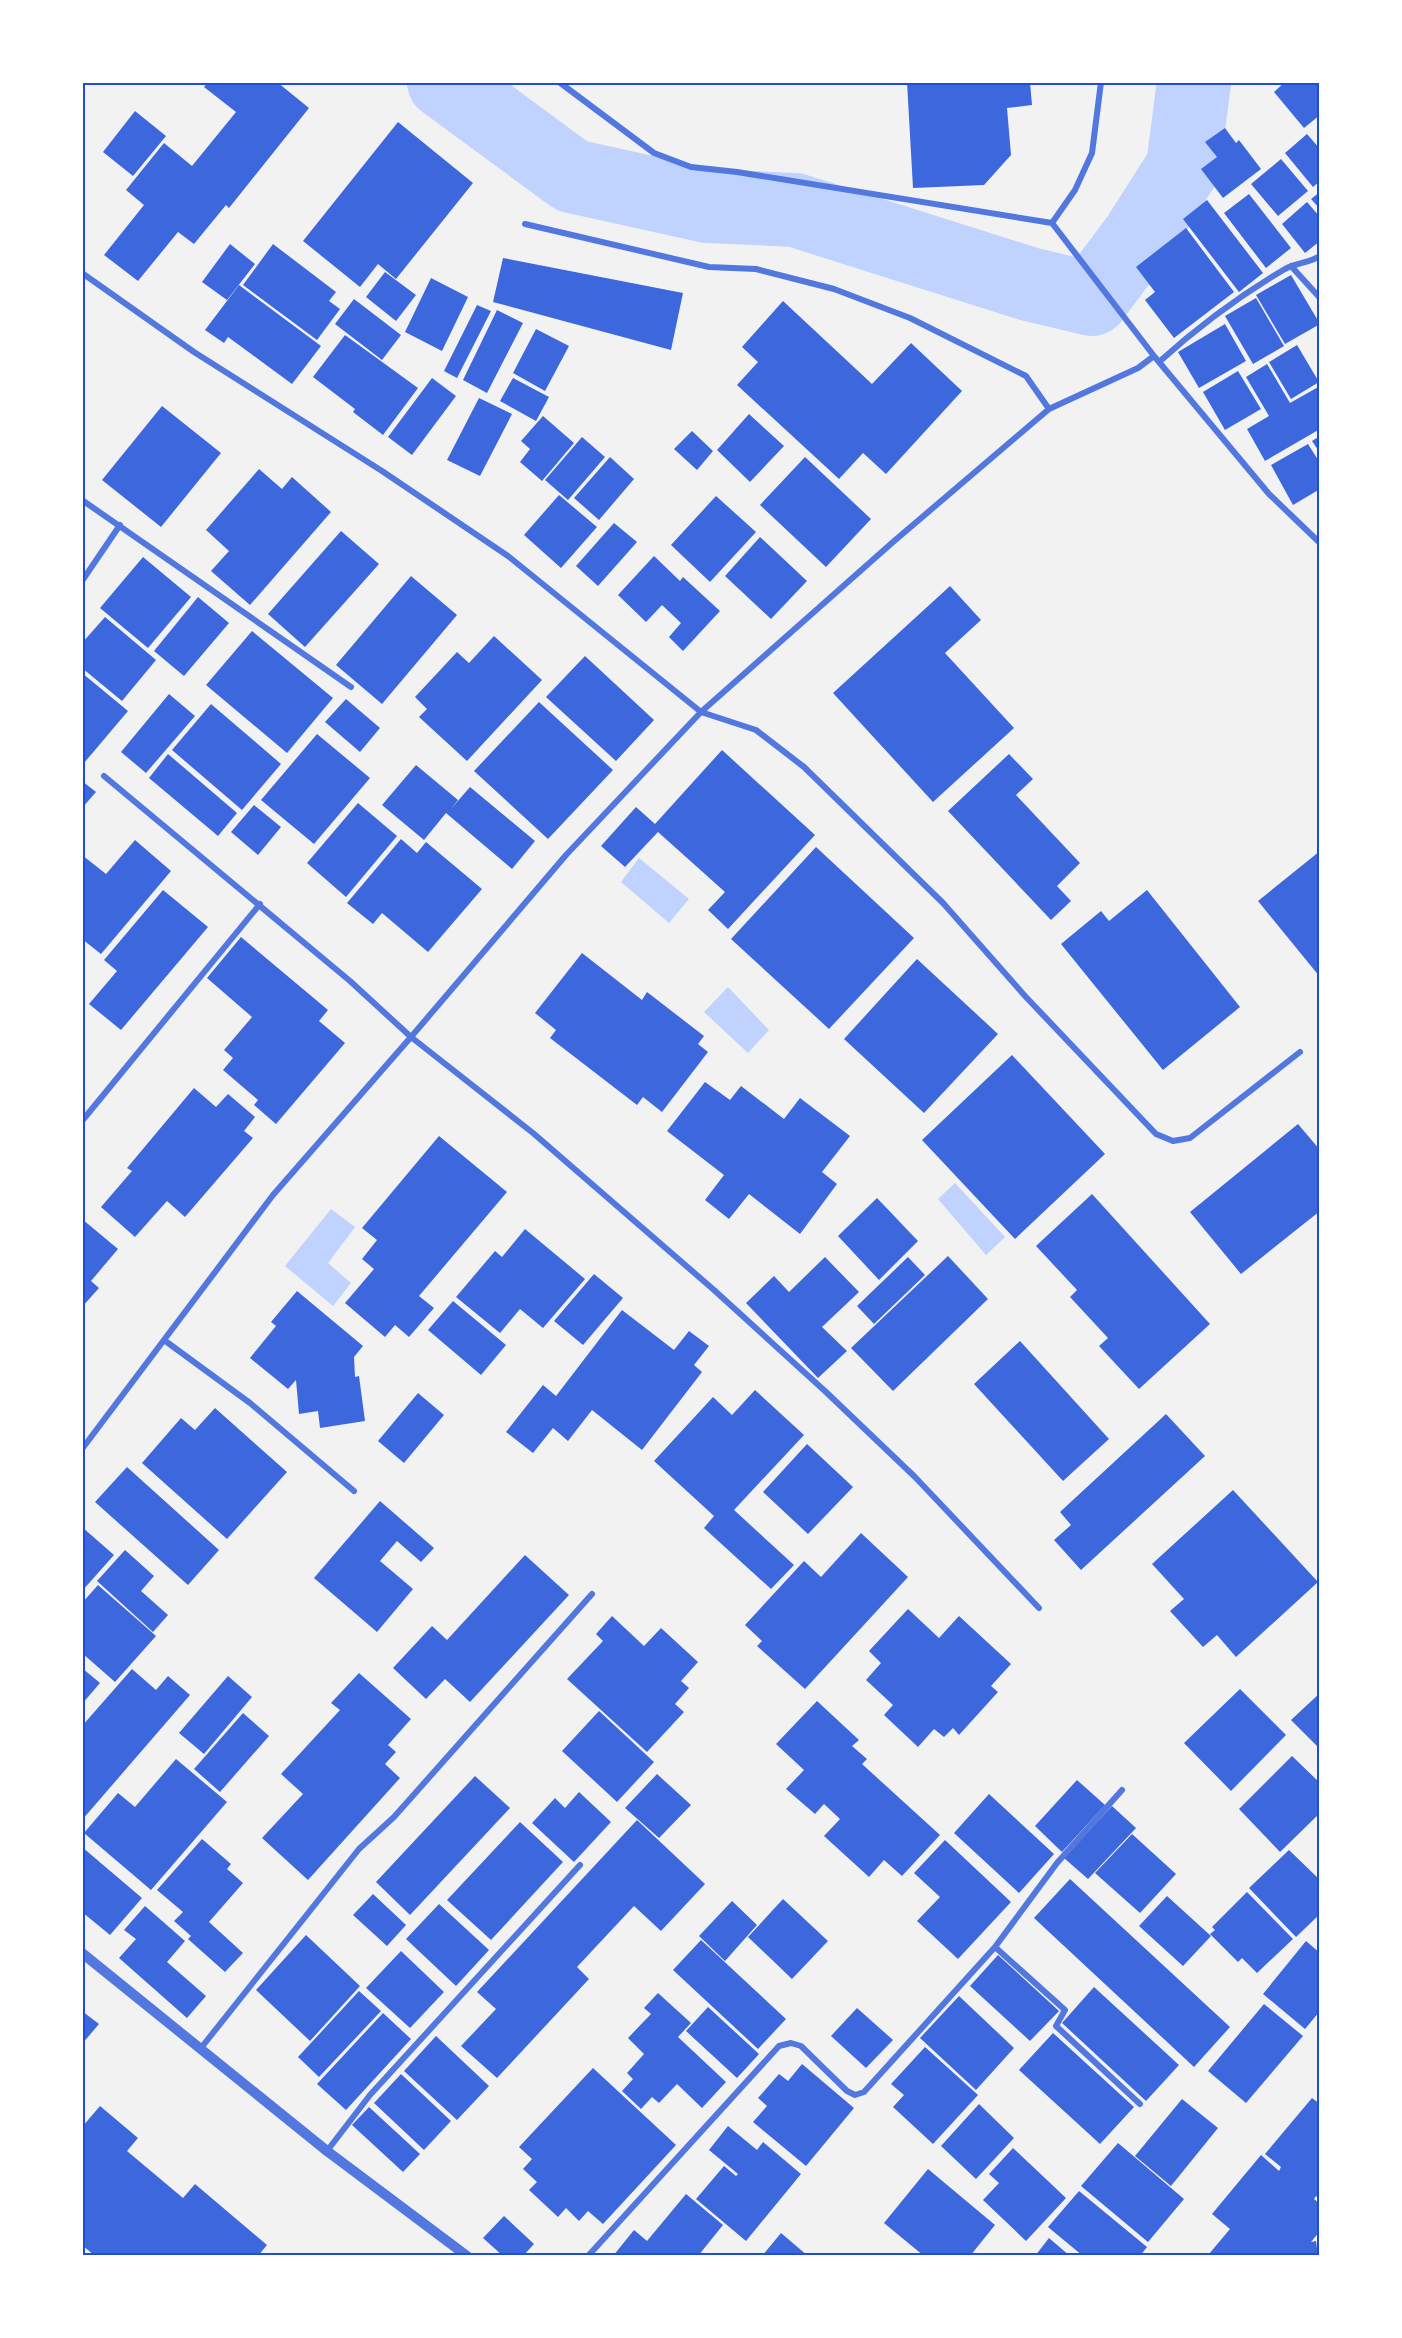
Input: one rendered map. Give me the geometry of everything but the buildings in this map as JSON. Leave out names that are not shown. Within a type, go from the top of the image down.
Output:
[{"type":"street","points":[[559,82],[654,153],[691,167],[736,172],[1052,223],[1154,356],[1269,494],[1320,543]]},
{"type":"street","points":[[1052,223],[1075,190],[1092,153],[1101,82]]},
{"type":"street","points":[[525,224],[710,267],[756,268],[834,289],[910,318],[1026,376],[1049,409]]},
{"type":"street","points":[[1160,362],[1245,292],[1291,266],[1320,256]]},
{"type":"street","points":[[1291,266],[1320,298]]},
{"type":"street","points":[[82,273],[194,352],[382,471],[508,556],[701,712],[756,730],[804,767],[943,903],[1025,996],[1156,1134],[1173,1141],[1190,1137],[1300,1052]]},
{"type":"street","points":[[82,1449],[273,1195],[566,855],[701,712],[893,542],[1049,409],[1138,368],[1154,356]]},
{"type":"street","points":[[82,500],[351,687]]},
{"type":"street","points":[[82,580],[120,525]]},
{"type":"street","points":[[104,776],[260,904],[411,1037],[533,1133],[714,1290],[915,1477],[1039,1608]]},
{"type":"street","points":[[82,1120],[260,904]]},
{"type":"street","points":[[164,1340],[250,1403],[354,1491]]},
{"type":"street","points":[[201,2048],[359,1849],[394,1817],[592,1594]]},
{"type":"street","points":[[588,2256],[779,2046],[791,2043],[801,2046],[847,2091],[855,2095],[864,2092],[995,1947],[1057,1863],[1122,1790]]},
{"type":"street","points":[[327,2151],[370,2095],[580,1865]]},
{"type":"street","points":[[995,1947],[1065,2010],[1056,2026],[1140,2104]]},
{"type":"street","points":[[82,1953],[327,2151],[466,2256]]},
{"type":"water","points":[[639,858],[689,899],[669,923],[621,882]]},
{"type":"water","points":[[728,987],[769,1030],[748,1053],[704,1012]]},
{"type":"water","points":[[955,1183],[1005,1237],[986,1255],[938,1199]]},
{"type":"water","points":[[331,1209],[355,1227],[328,1263],[351,1283],[333,1306],[285,1266]]},
{"type":"waterway","points":[[444,82],[572,176],[708,206],[795,210],[1029,284],[1092,299],[1139,236],[1183,167],[1194,82]]}]
